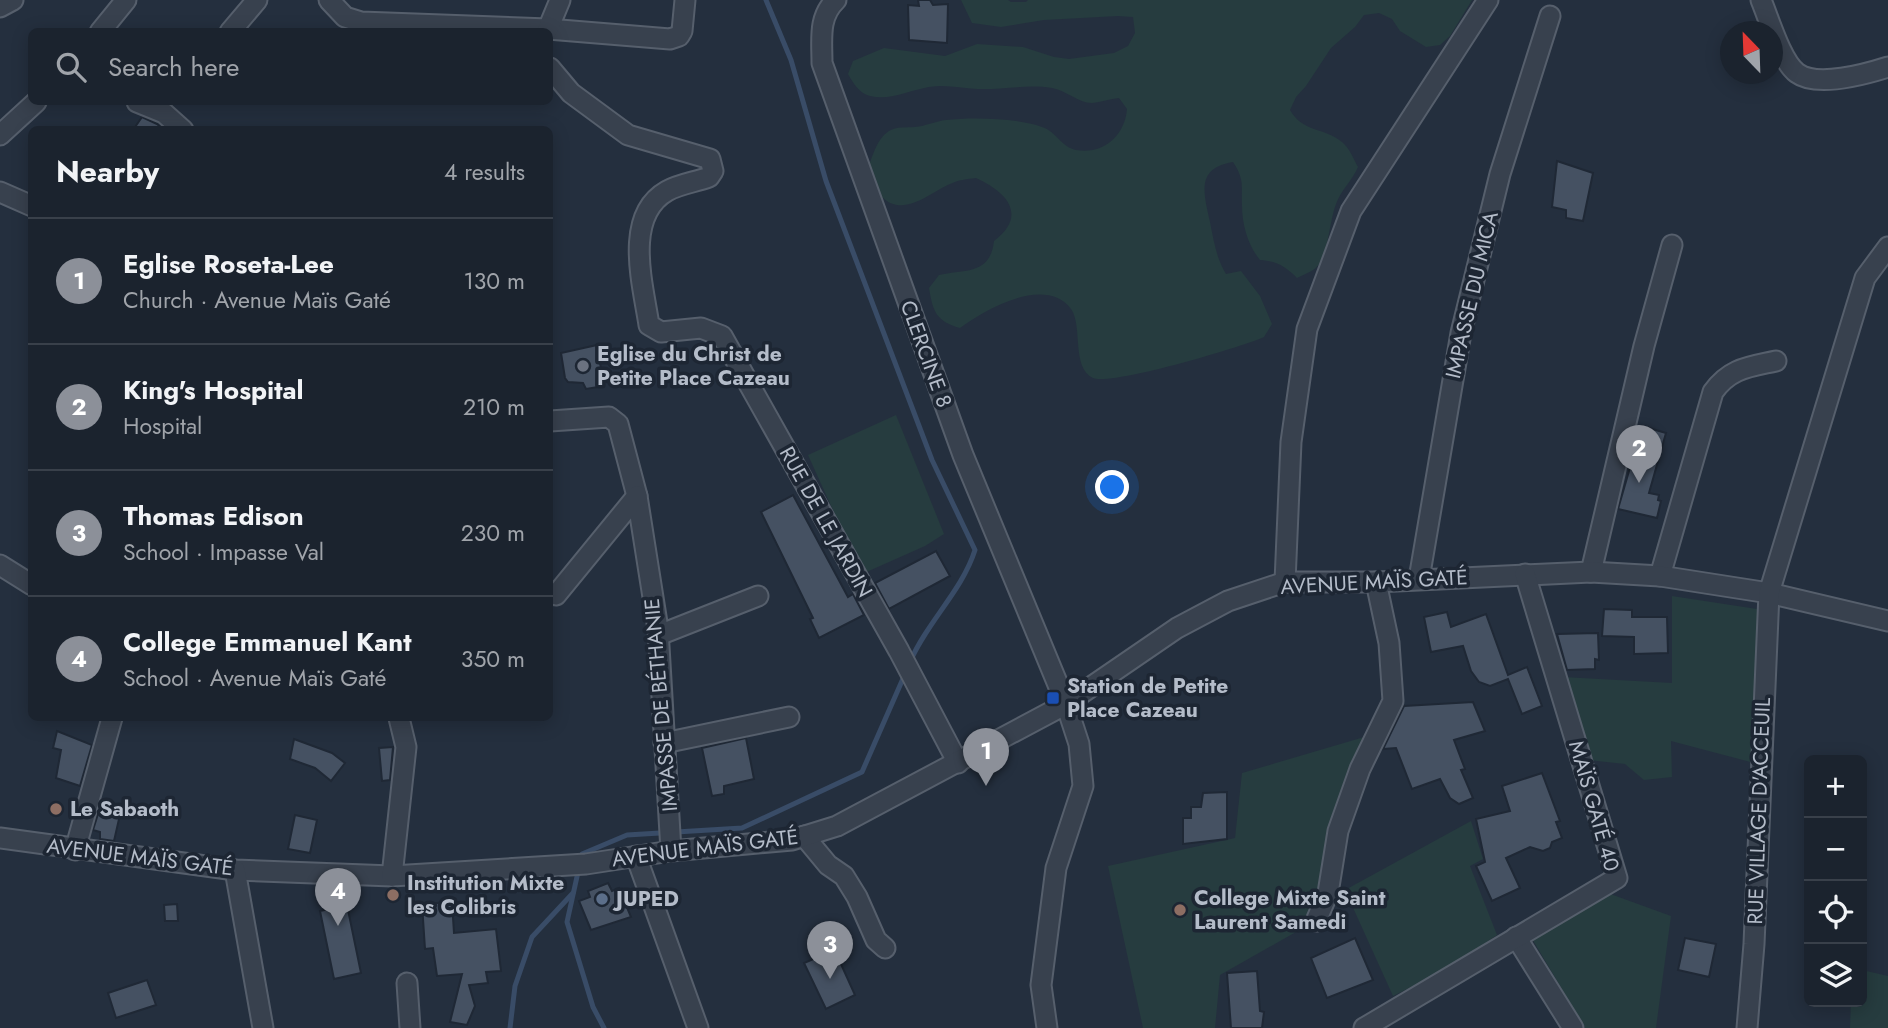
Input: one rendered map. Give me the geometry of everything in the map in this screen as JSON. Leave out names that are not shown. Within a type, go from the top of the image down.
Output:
[{"type":"street","points":[[0,7],[13,0]]},
{"type":"street","points":[[103,28],[126,0]]},
{"type":"street","points":[[233,28],[257,0]]},
{"type":"street","points":[[548,28],[560,0]]},
{"type":"street","points":[[553,29],[670,39],[679,36],[681,31],[685,0]]},
{"type":"street","name":"CLERCINE 8","points":[[836,0],[826,10],[822,29],[822,63],[963,455],[1066,704],[1079,744],[1083,786],[1055,867],[1041,985],[1047,1028]]},
{"type":"street","points":[[1285,582],[1291,442],[1307,328],[1351,211],[1488,0]]},
{"type":"street","points":[[1761,0],[1788,64],[1798,75],[1815,79],[1856,77],[1888,68]]},
{"type":"street","points":[[336,3],[345,17],[361,22],[479,28]]},
{"type":"street","name":"IMPASSE DU MICA","points":[[1419,579],[1461,333],[1500,174],[1550,16]]},
{"type":"street","name":"RUE DE LE JARDIN","points":[[553,72],[571,93],[628,135],[667,148],[705,156],[712,164],[713,171],[709,177],[668,191],[655,201],[644,219],[637,253],[649,325],[662,332],[701,328],[722,336],[958,763]]},
{"type":"street","points":[[0,135],[33,105]]},
{"type":"street","points":[[169,107],[181,126]]},
{"type":"street","points":[[0,192],[28,204]]},
{"type":"street","points":[[1591,572],[1644,346],[1672,245]]},
{"type":"street","name":"RUE VILLAGE D'ACCEUIL","points":[[1747,1028],[1769,593],[1865,278],[1888,247]]},
{"type":"street","points":[[1660,576],[1713,392],[1722,379],[1735,371],[1776,361]]},
{"type":"street","name":"IMPASSE DE BÉTHANIE","points":[[553,421],[609,417],[615,419],[618,424],[636,496],[659,635],[671,846]]},
{"type":"street","points":[[556,595],[636,496]]},
{"type":"street","points":[[0,565],[28,582]]},
{"type":"street","name":"AVENUE MAÏS GATÉ","points":[[0,838],[235,870],[392,876],[579,864],[636,856],[671,846],[792,840],[837,827],[1066,704],[1177,628],[1228,601],[1285,582],[1376,582],[1591,572],[1660,576],[1769,593],[1888,621]]},
{"type":"street","name":"MAÏS GATÉ 40","points":[[1364,1028],[1617,878],[1525,574]]},
{"type":"street","points":[[1316,921],[1328,893],[1338,831],[1355,782],[1394,701],[1389,643],[1376,582]]},
{"type":"street","points":[[659,635],[758,596]]},
{"type":"street","points":[[664,743],[789,717]]},
{"type":"street","points":[[75,850],[111,721]]},
{"type":"street","points":[[392,876],[406,747],[400,721]]},
{"type":"street","points":[[804,836],[828,865],[844,876],[857,897],[876,940],[885,948]]},
{"type":"street","points":[[636,856],[698,1028]]},
{"type":"street","points":[[235,870],[263,1028]]},
{"type":"street","points":[[1517,937],[1573,1028]]},
{"type":"street","points":[[407,984],[410,1028]]},
{"type":"green space","points":[[961,0],[1472,0],[1450,36],[1440,45],[1426,47],[1400,31],[1392,19],[1379,13],[1364,15],[1355,27],[1331,48],[1296,97],[1290,110],[1295,117],[1301,123],[1342,142],[1358,167],[1338,199],[1323,258],[1313,270],[1297,278],[1276,263],[1260,260],[1249,242],[1242,213],[1241,179],[1233,162],[1221,165],[1207,176],[1206,202],[1218,255],[1226,274],[1241,271],[1260,296],[1272,324],[1264,337],[1177,364],[1105,379],[1093,378],[1086,373],[1080,356],[1074,316],[1071,309],[1060,299],[1047,295],[1031,295],[1015,299],[984,312],[960,328],[941,319],[937,314],[929,288],[939,275],[967,271],[982,265],[992,252],[994,241],[1010,222],[1009,205],[997,190],[976,178],[966,179],[950,184],[916,202],[898,205],[881,196],[866,173],[878,144],[889,131],[946,120],[1008,120],[1032,124],[1047,129],[1066,146],[1076,150],[1096,149],[1111,141],[1122,127],[1127,109],[1119,98],[1092,103],[1057,89],[1043,87],[977,89],[941,86],[877,97],[863,93],[848,74],[853,61],[884,48],[945,56],[977,44],[1023,47],[1069,59],[1114,53],[1128,46],[1135,33],[1133,17],[1044,20],[1001,27],[972,23]]},
{"type":"green space","points":[[896,415],[944,534],[925,546],[862,574],[808,455]]},
{"type":"green space","points":[[1672,596],[1757,609],[1758,764],[1671,741],[1672,777],[1644,780],[1625,764],[1588,760],[1563,677],[1672,683]]},
{"type":"green space","points":[[1371,735],[1310,924],[1220,975],[1215,1028],[1143,1028],[1108,866],[1235,838],[1242,773]]},
{"type":"green space","points":[[1471,821],[1483,859],[1470,866],[1497,935],[1444,971],[1393,996],[1345,890]]},
{"type":"green space","points":[[1605,892],[1671,916],[1656,1028],[1585,1028],[1531,937]]},
{"type":"green space","points":[[1867,971],[1888,976],[1888,1028],[1850,1028],[1851,1007],[1867,1007]]},
{"type":"building","points":[[918,0],[930,0],[933,5],[948,4],[947,43],[909,40],[908,5],[919,6]]},
{"type":"building","points":[[142,117],[159,126],[136,126]]},
{"type":"building","points":[[1557,161],[1593,173],[1583,221],[1566,218],[1566,210],[1552,207]]},
{"type":"building","points":[[597,345],[604,386],[586,389],[583,383],[568,382],[561,353]]},
{"type":"building","points":[[1642,426],[1666,433],[1649,493],[1659,495],[1658,500],[1661,501],[1657,518],[1618,509]]},
{"type":"building","points":[[793,495],[848,597],[853,594],[864,615],[819,638],[810,619],[813,618],[761,512]]},
{"type":"building","points":[[936,551],[950,576],[889,609],[875,583]]},
{"type":"building","points":[[1604,609],[1632,610],[1632,617],[1667,617],[1668,653],[1634,654],[1634,637],[1602,636]]},
{"type":"building","points":[[1447,612],[1451,627],[1486,614],[1508,675],[1527,667],[1542,706],[1522,714],[1508,679],[1490,686],[1479,682],[1471,671],[1463,646],[1431,652],[1424,617]]},
{"type":"building","points":[[1598,633],[1599,660],[1595,659],[1595,669],[1567,670],[1557,634]]},
{"type":"building","points":[[1473,702],[1485,731],[1454,740],[1465,769],[1461,770],[1473,798],[1459,804],[1450,798],[1440,779],[1412,789],[1396,748],[1383,749],[1404,706]]},
{"type":"building","points":[[57,731],[92,745],[80,786],[56,778],[61,750],[53,748]]},
{"type":"building","points":[[746,738],[754,779],[724,786],[724,794],[712,796],[702,748]]},
{"type":"building","points":[[294,739],[332,753],[345,763],[331,781],[315,768],[290,759]]},
{"type":"building","points":[[393,747],[390,780],[382,781],[379,748]]},
{"type":"building","points":[[1542,773],[1560,821],[1556,822],[1562,838],[1552,842],[1550,848],[1543,851],[1530,847],[1506,858],[1520,888],[1492,901],[1476,866],[1485,862],[1476,819],[1510,811],[1502,786]]},
{"type":"building","points":[[1227,792],[1227,839],[1183,844],[1183,818],[1191,818],[1191,807],[1201,807],[1203,793]]},
{"type":"building","points":[[102,801],[122,806],[114,841],[100,839],[100,832],[93,830]]},
{"type":"building","points":[[295,815],[317,820],[310,853],[288,849]]},
{"type":"building","points":[[608,883],[612,891],[619,888],[631,917],[591,930],[579,901],[590,897],[588,891]]},
{"type":"building","points":[[452,902],[454,933],[496,929],[501,971],[486,972],[488,983],[469,985],[475,1006],[467,1025],[450,1022],[462,974],[437,976],[433,948],[425,949],[422,904]]},
{"type":"building","points":[[177,904],[178,921],[165,921],[164,905]]},
{"type":"building","points":[[347,905],[361,973],[334,979],[320,911]]},
{"type":"building","points":[[1355,938],[1373,980],[1327,998],[1311,958]]},
{"type":"building","points":[[1685,938],[1716,944],[1709,977],[1678,970]]},
{"type":"building","points":[[836,953],[855,995],[826,1009],[804,963],[818,957],[820,961]]},
{"type":"building","points":[[1257,971],[1260,1011],[1264,1012],[1262,1028],[1231,1028],[1227,973]]},
{"type":"building","points":[[147,980],[156,1005],[116,1018],[108,993]]},
{"type":"waterway","points":[[766,0],[791,60],[826,181],[932,460],[975,550],[962,579],[910,662]]},
{"type":"waterway","points":[[604,1028],[593,1007],[567,922],[582,854],[627,835],[742,828],[862,772],[905,674]]},
{"type":"waterway","points":[[510,1028],[515,986],[532,937],[573,893]]},
{"type":"place","name":"Eglise du Christ de Petite Place Cazeau","points":[[583,366]]},
{"type":"place","name":"King's Hospital","points":[[1639,483]]},
{"type":"place","name":"Station de Petite Place Cazeau","points":[[1053,698]]},
{"type":"place","name":"Eglise Roseta-Lee","points":[[986,786]]},
{"type":"place","name":"Le Sabaoth","points":[[56,809]]},
{"type":"place","name":"Institution Mixte les Colibris","points":[[393,895]]},
{"type":"place","name":"JUPED","points":[[602,899]]},
{"type":"place","name":"College Mixte Saint Laurent Samedi","points":[[1180,910]]},
{"type":"place","name":"College Emmanuel Kant","points":[[338,926]]},
{"type":"place","name":"Thomas Edison","points":[[830,979]]}]
